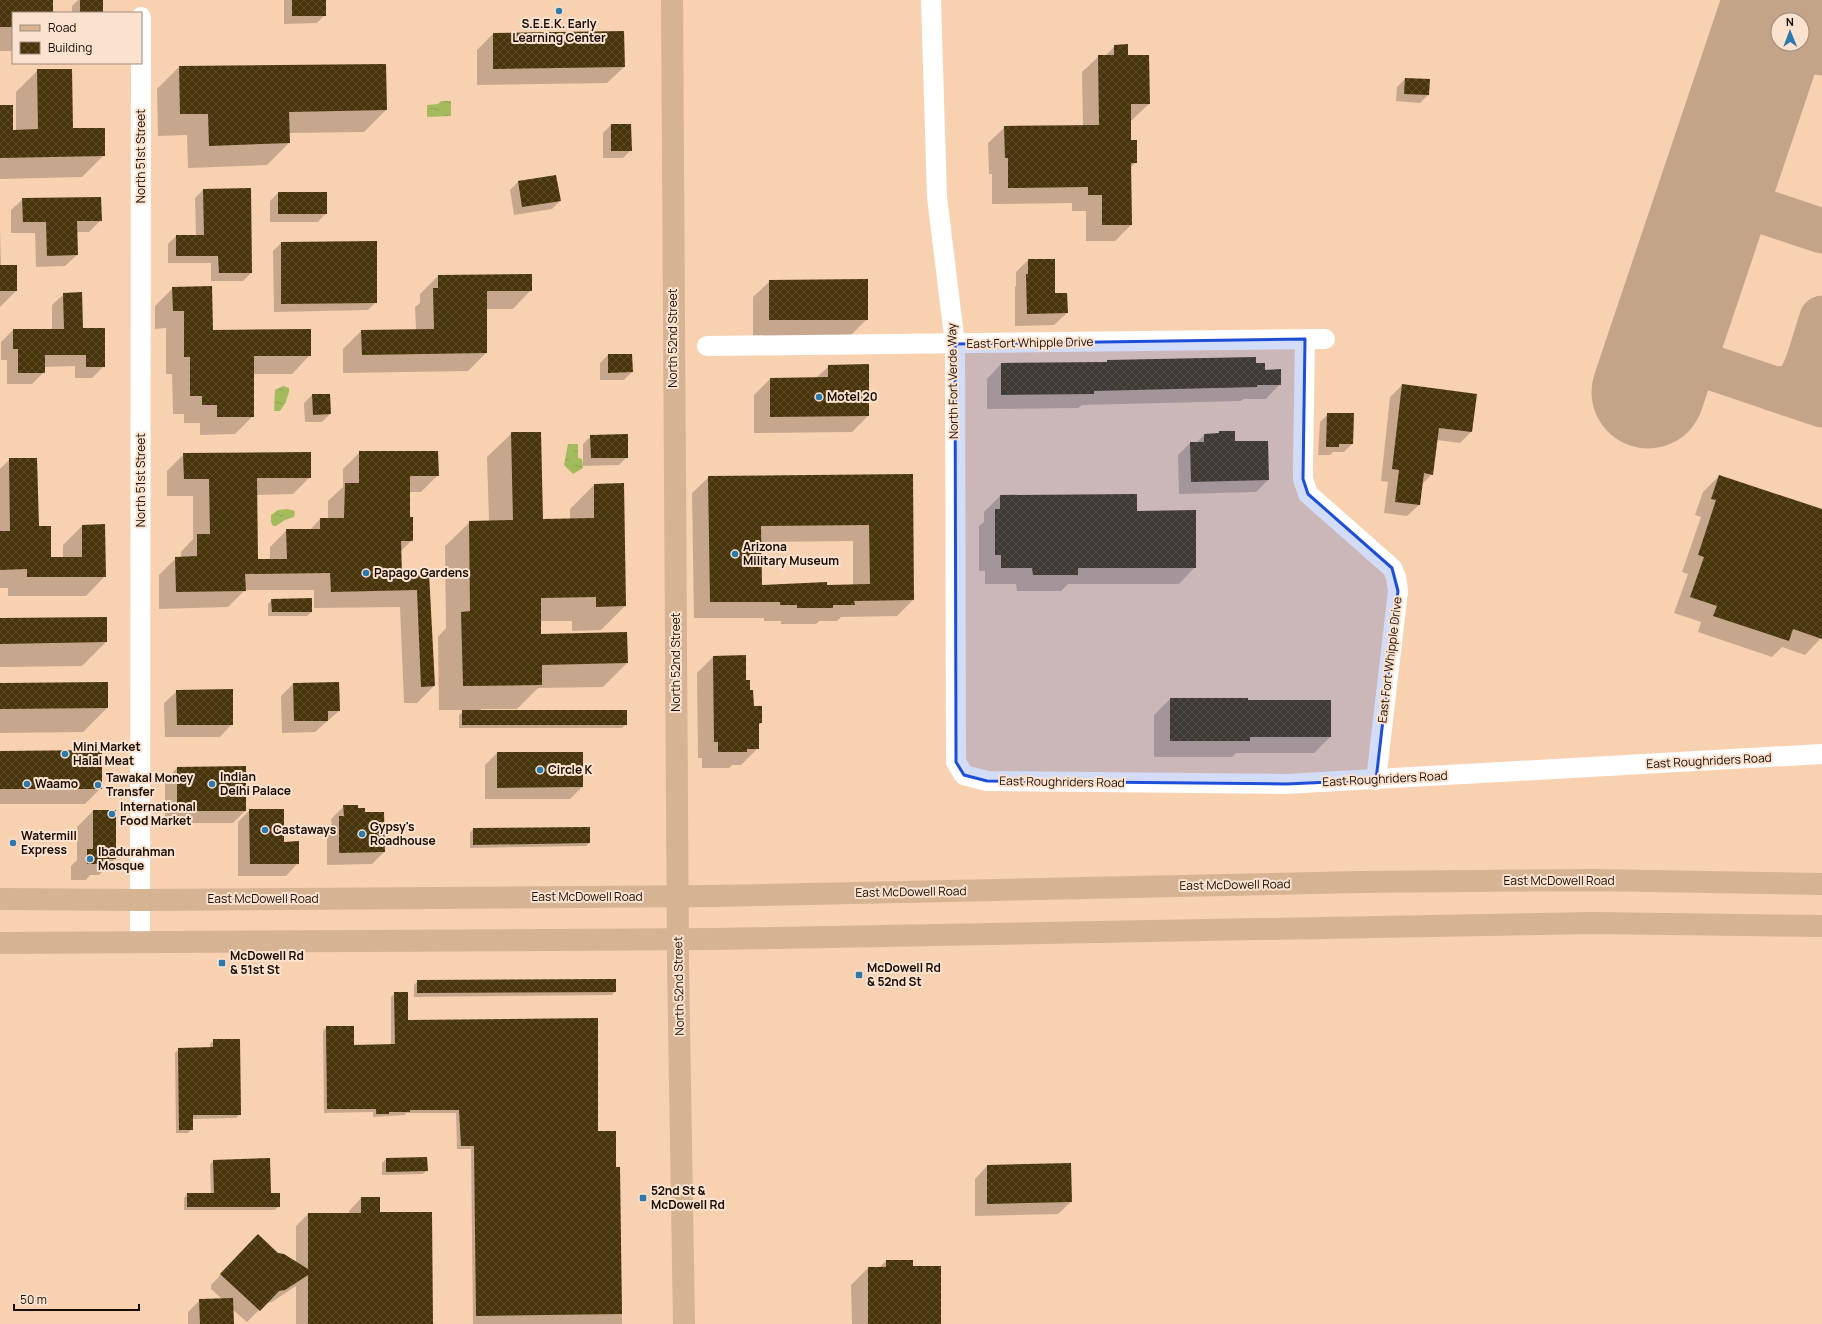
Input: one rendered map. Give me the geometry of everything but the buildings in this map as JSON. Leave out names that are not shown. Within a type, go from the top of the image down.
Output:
[{"type":"main road","name":"North 52nd Street","points":[[672,0],[673,411],[678,940],[684,1324]]},
{"type":"main road","name":"East McDowell Road","points":[[0,899],[140,900],[678,896],[1359,882],[1592,880],[1822,884]]},
{"type":"main road","points":[[0,943],[678,940],[1593,924],[1822,926]]},
{"type":"street","points":[[141,0],[141,12]]},
{"type":"street","name":"North Fort Verde Way","points":[[931,0],[937,197],[954,344],[956,762]]},
{"type":"street","name":"North 51st Street","points":[[140,943],[141,64]]},
{"type":"street","name":"East Fort Whipple Drive","points":[[1305,339],[1303,479],[1308,494],[1392,568],[1396,577],[1398,591],[1376,780]]},
{"type":"street","name":"East Fort Whipple Drive","points":[[707,346],[1325,339]]},
{"type":"street","name":"East Roughriders Road","points":[[956,762],[964,775],[987,781],[1286,784],[1822,754]]},
{"type":"highlighted area","points":[[1305,339],[1303,479],[1308,494],[1392,568],[1398,591],[1376,780],[1286,784],[987,781],[964,775],[956,762],[955,344]]},
{"type":"water","points":[[441,101],[451,101],[451,116],[427,117],[427,105],[438,104]]},
{"type":"water","points":[[283,386],[289,388],[286,402],[280,411],[274,411],[275,390]]},
{"type":"water","points":[[568,444],[578,444],[578,458],[582,459],[583,468],[573,474],[564,465]]},
{"type":"water","points":[[287,509],[295,511],[294,517],[273,526],[271,522],[271,515],[278,510]]},
{"type":"taxiway","points":[[1810,49],[1822,53]]},
{"type":"taxiway","points":[[1714,195],[1822,231]]},
{"type":"taxiway","points":[[1774,389],[1789,387],[1795,384],[1801,377],[1808,361],[1822,318]]},
{"type":"taxiway","points":[[1662,351],[1822,405]]},
{"type":"runway","points":[[1648,392],[1780,0]]},
{"type":"place","name":"S.E.E.K. Early Learning Center","points":[[559,11]]},
{"type":"place","name":"Motel 20","points":[[819,397]]},
{"type":"place","name":"Arizona Military Museum","points":[[735,554]]},
{"type":"place","name":"Papago Gardens","points":[[366,573]]},
{"type":"place","name":"Mini Market Halal Meat","points":[[65,754]]},
{"type":"place","name":"Circle K","points":[[540,770]]},
{"type":"place","name":"Waamo","points":[[27,784]]},
{"type":"place","name":"Indian Delhi Palace","points":[[212,784]]},
{"type":"place","name":"Tawakal Money Transfer","points":[[98,785]]},
{"type":"place","name":"International Food Market","points":[[112,814]]},
{"type":"place","name":"Castaways","points":[[265,830]]},
{"type":"place","name":"Gypsy's Roadhouse","points":[[362,834]]},
{"type":"place","name":"Watermill Express","points":[[13,843]]},
{"type":"place","name":"Ibadurahman Mosque","points":[[90,859]]},
{"type":"place","name":"McDowell Rd & 51st St","points":[[222,963]]},
{"type":"place","name":"McDowell Rd & 52nd St","points":[[859,975]]},
{"type":"place","name":"52nd St & McDowell Rd","points":[[643,1198]]}]
